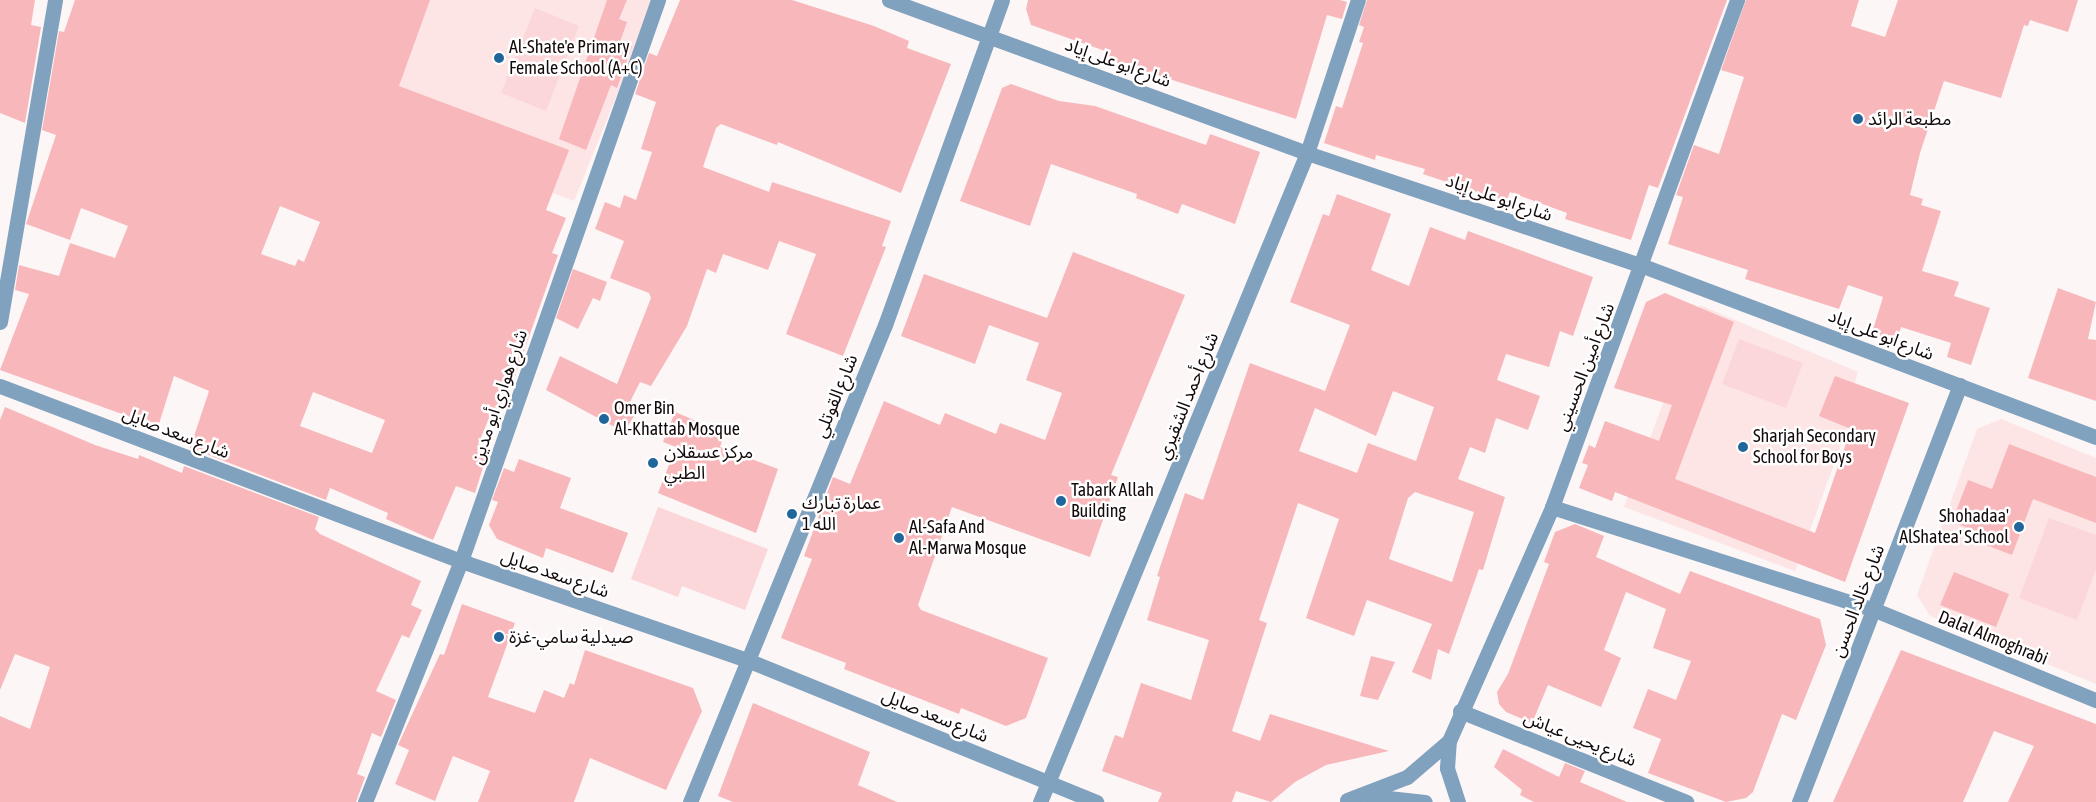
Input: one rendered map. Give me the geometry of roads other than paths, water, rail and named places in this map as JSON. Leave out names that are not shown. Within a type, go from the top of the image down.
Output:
[{"type":"street","points":[[0,322],[55,0]]},
{"type":"street","name":"شارع هواري أبو مدين","points":[[365,802],[461,561],[658,0]]},
{"type":"street","name":"شارع ابو على إياد","points":[[889,0],[992,35],[1307,153],[1643,266],[2096,437]]},
{"type":"street","name":"شارع القوتلي","points":[[690,802],[885,325],[992,35],[1002,0]]},
{"type":"street","name":"شارع أحمد الشقيري","points":[[1040,802],[1307,153],[1358,0]]},
{"type":"street","name":"شارع أمين الحسيني","points":[[1458,802],[1447,768],[1449,741],[1460,711],[1552,507],[1643,266],[1737,0]]},
{"type":"street","name":"شارع خالد الحسن","points":[[1799,802],[1875,610],[1960,385]]},
{"type":"street","name":"شارع سعد صايل","points":[[0,386],[461,561],[747,660],[1096,802]]},
{"type":"street","name":"Dalal Almoghrabi","points":[[1552,507],[1875,610],[2096,700]]},
{"type":"street","name":"شارع يحيى عياش","points":[[1460,711],[1686,802]]},
{"type":"street","name":"شارع أمين الحسيني","points":[[1345,801],[1407,777],[1449,741]]},
{"type":"street","points":[[1345,801],[1387,795],[1425,802]]},
{"type":"place","name":"Al-Shate'e Primary Female School (A+C)","points":[[499,58]]},
{"type":"place","name":"مطبعة الرائد","points":[[1858,119]]},
{"type":"place","name":"Omer Bin Al-Khattab Mosque","points":[[604,419]]},
{"type":"place","name":"Sharjah Secondary School for Boys","points":[[1743,447]]},
{"type":"place","name":"مركز عسقلان الطبي","points":[[653,463]]},
{"type":"place","name":"Tabark Allah Building","points":[[1061,501]]},
{"type":"place","name":"عمارة تبارك الله 1","points":[[792,514]]},
{"type":"place","name":"Shohadaa' AlShatea' School","points":[[2019,527]]},
{"type":"place","name":"Al-Safa And Al-Marwa Mosque","points":[[899,538]]},
{"type":"place","name":"صيدلية سامي-غزة","points":[[499,637]]}]
